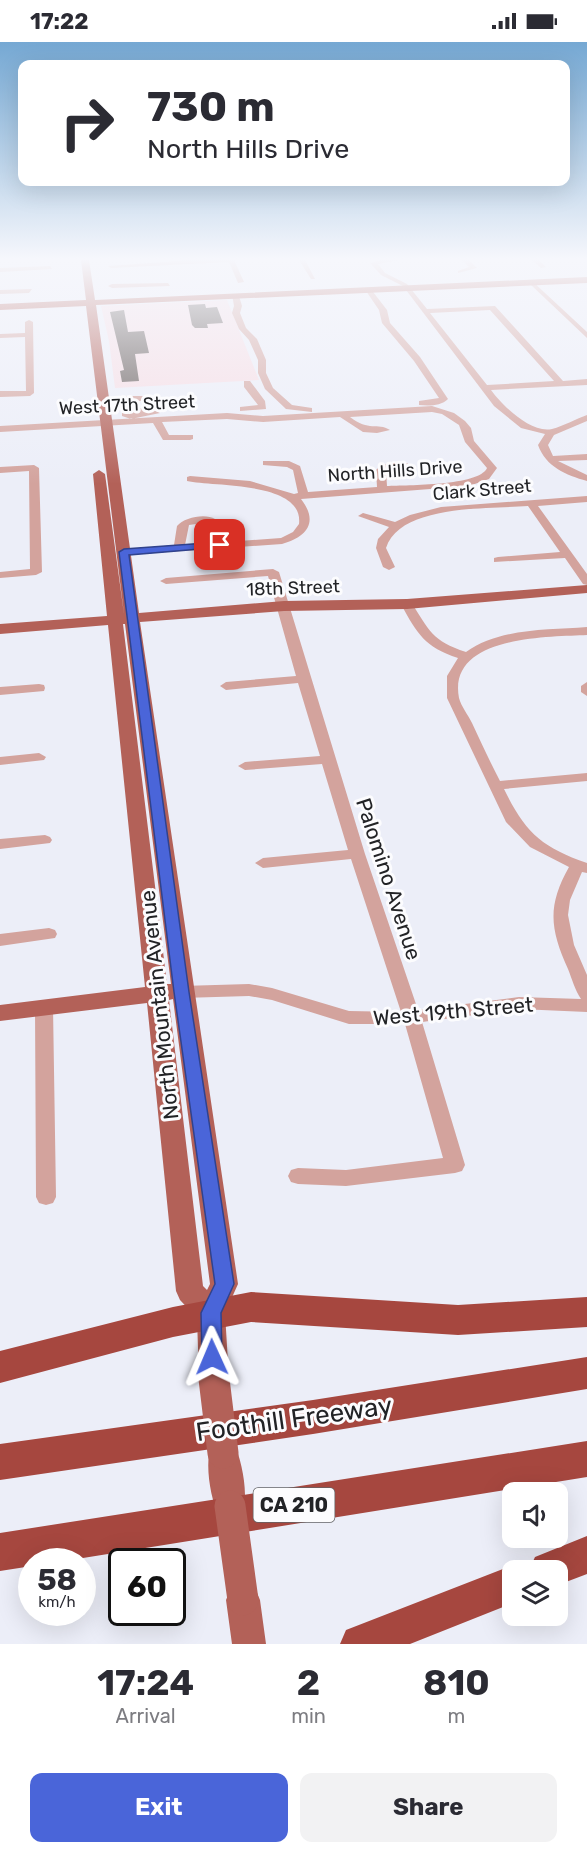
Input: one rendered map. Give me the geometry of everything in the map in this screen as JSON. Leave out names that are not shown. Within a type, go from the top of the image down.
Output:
[{"type":"highway","points":[[0,1367],[211,1313],[251,1307],[458,1320],[587,1312]]},
{"type":"highway","name":"Foothill Freeway","points":[[0,1462],[313,1417],[587,1373]]},
{"type":"highway","name":"CA 210","points":[[0,1552],[587,1459]]},
{"type":"highway","points":[[568,1562],[587,1555]]},
{"type":"highway","points":[[360,1644],[502,1588]]},
{"type":"main road","name":"North Mountain Avenue","points":[[89,335],[95,413],[124,619],[170,992],[224,1284],[211,1313],[214,1379],[249,1644]]},
{"type":"main road","name":"North Mountain Avenue","points":[[93,360],[95,413],[124,552],[124,619]]},
{"type":"main road","name":"18th Street","points":[[0,629],[284,606],[407,604],[587,589]]},
{"type":"main road","name":"West 19th Street","points":[[0,1013],[170,992]]},
{"type":"street","points":[[0,336],[30,335],[30,393],[0,394]]},
{"type":"street","points":[[249,335],[262,360],[262,373],[266,384],[298,413],[434,403],[444,399],[417,359],[396,335]]},
{"type":"street","points":[[443,335],[497,405],[516,421],[530,428],[550,433]]},
{"type":"street","points":[[516,335],[561,384]]},
{"type":"street","points":[[485,388],[587,382]]},
{"type":"street","points":[[138,416],[263,407],[262,401],[255,396],[247,383]]},
{"type":"street","points":[[121,399],[149,398],[151,408],[138,416]]},
{"type":"street","name":"North Hills Drive","points":[[294,498],[304,495],[469,483],[484,479],[492,468],[470,442],[469,434],[458,418],[449,413],[418,409],[342,414],[298,413]]},
{"type":"street","name":"West 17th Street","points":[[0,429],[95,413],[138,416],[156,420],[227,416],[256,418],[261,423],[270,424],[277,422],[276,418],[298,413]]},
{"type":"street","points":[[342,414],[360,429],[369,432],[385,430]]},
{"type":"street","points":[[587,417],[550,433],[543,445],[550,459],[571,472],[587,478]]},
{"type":"street","points":[[156,420],[166,438],[190,437]]},
{"type":"street","points":[[550,459],[587,457]]},
{"type":"street","points":[[266,463],[289,464],[297,468],[304,495]]},
{"type":"street","points":[[382,489],[381,470],[385,467],[405,465]]},
{"type":"street","points":[[0,470],[34,468],[36,572],[0,574]]},
{"type":"street","points":[[124,552],[282,541],[302,532],[306,522],[294,498],[261,486],[190,479]]},
{"type":"street","name":"Clark Street","points":[[389,567],[382,556],[382,541],[398,526],[422,513],[587,499]]},
{"type":"street","points":[[531,503],[587,582]]},
{"type":"street","points":[[363,516],[398,526]]},
{"type":"street","points":[[179,548],[182,526],[186,522],[210,519]]},
{"type":"street","points":[[498,560],[567,555]]},
{"type":"street","name":"Palomino Avenue","points":[[166,580],[273,572],[303,679],[357,854],[411,1015],[455,1165],[346,1178],[298,1176]]},
{"type":"street","points":[[407,604],[423,636],[432,643],[465,656]]},
{"type":"street","points":[[587,631],[504,639],[489,644],[465,656],[453,675],[450,686],[453,698],[511,819],[526,837],[545,851],[583,866],[565,885],[559,907],[568,951],[587,994]]},
{"type":"street","points":[[226,686],[303,679]]},
{"type":"street","points":[[587,686],[587,692]]},
{"type":"street","points":[[0,691],[39,688]]},
{"type":"street","points":[[0,761],[39,757]]},
{"type":"street","points":[[245,766],[328,759]]},
{"type":"street","points":[[494,786],[587,777]]},
{"type":"street","points":[[0,844],[45,840]]},
{"type":"street","points":[[263,863],[357,854]]},
{"type":"street","points":[[0,940],[49,934]]},
{"type":"street","name":"West 19th Street","points":[[170,992],[233,988],[251,990],[290,999],[330,1015],[360,1019],[520,1003],[587,1006]]},
{"type":"street","points":[[44,1007],[46,1197]]},
{"type":"shaded area","points":[[108,335],[241,335],[259,380],[115,388]]},
{"type":"building","points":[[115,335],[145,335],[149,353],[135,354],[139,381],[122,382],[120,371],[124,370]]},
{"type":"route","points":[[212,1357],[211,1313],[224,1284],[146,730],[124,552],[220,545]]}]
